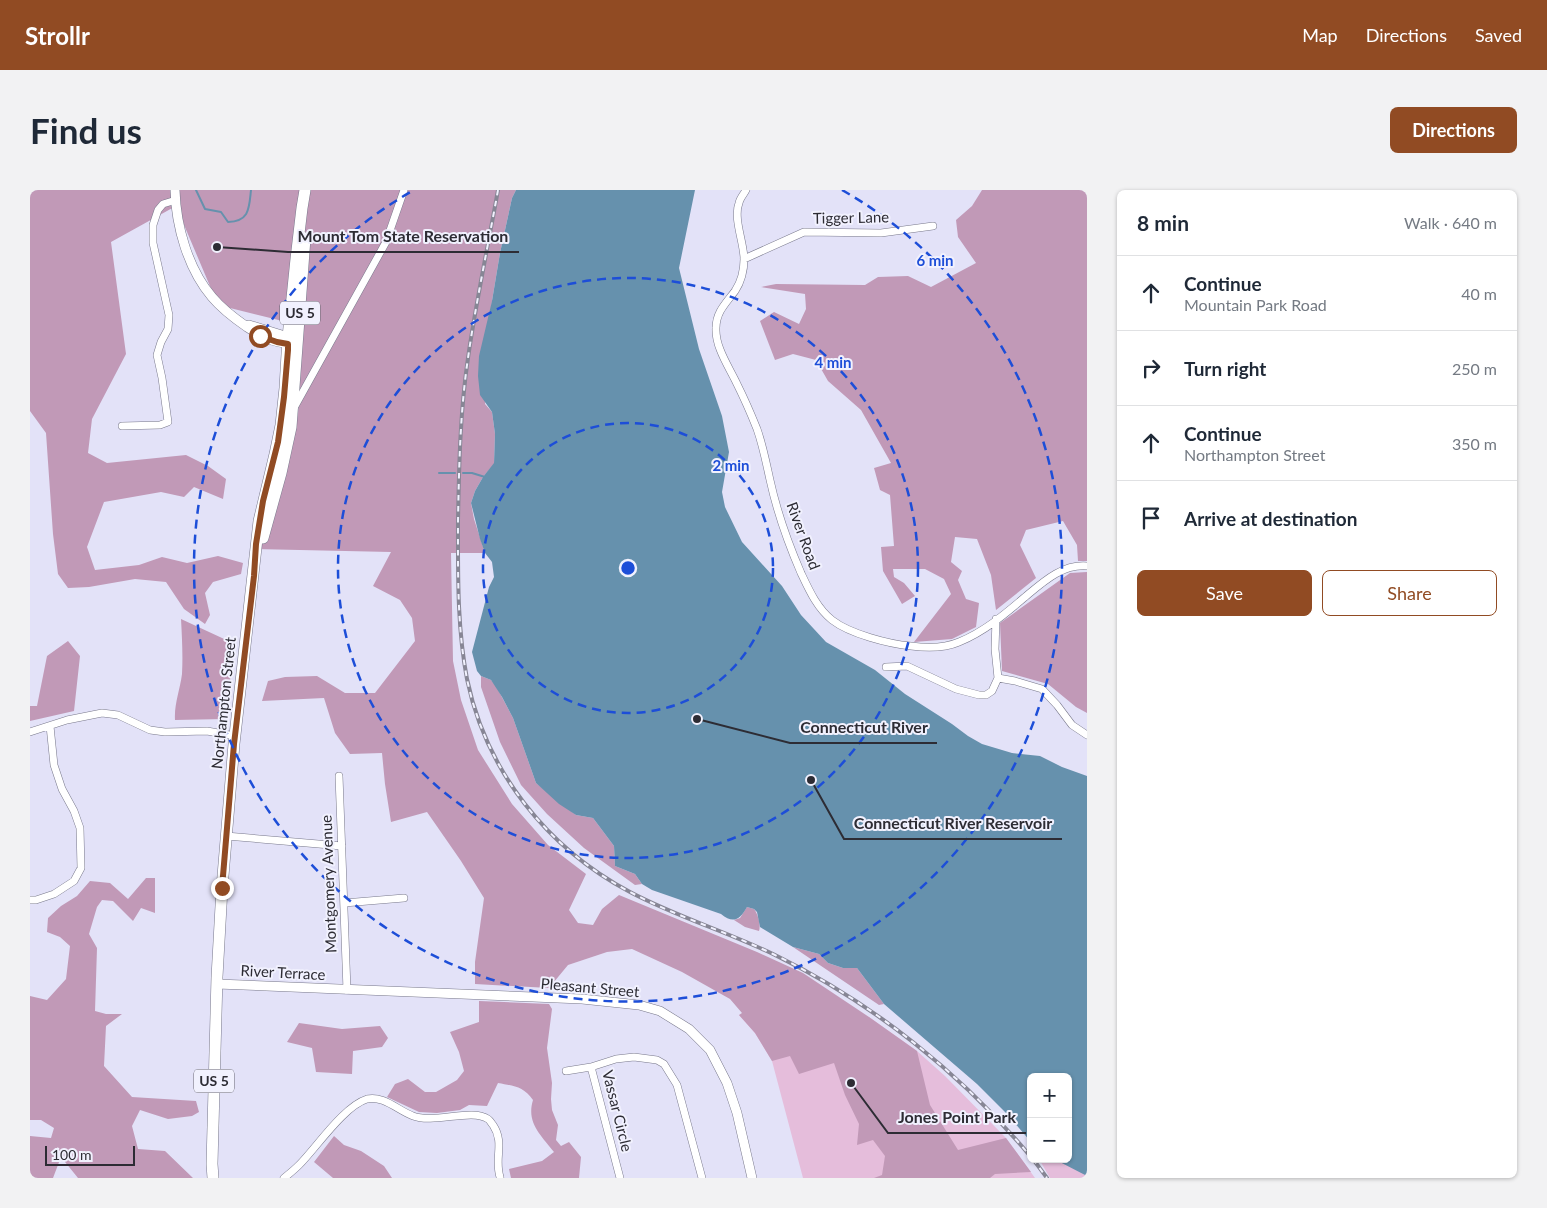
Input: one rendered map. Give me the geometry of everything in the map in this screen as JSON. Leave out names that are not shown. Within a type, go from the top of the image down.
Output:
[{"type":"main road","name":"US 5","points":[[254,576],[259,521],[281,425],[307,190]]},
{"type":"main road","name":"US 5","points":[[254,576],[286,449],[292,411],[291,341]]},
{"type":"main road","name":"Northampton Street","points":[[217,984],[226,836],[235,736],[254,576]]},
{"type":"main road","name":"US 5","points":[[213,1178],[217,984]]},
{"type":"street","points":[[175,190],[179,223],[188,254],[197,275],[211,295],[233,317],[291,341]]},
{"type":"street","points":[[292,411],[386,242],[404,190]]},
{"type":"street","name":"River Road","points":[[746,190],[739,201],[737,209],[744,259],[741,279],[736,290],[717,318],[716,330],[721,351],[763,446],[780,518],[794,557],[808,589],[820,607],[833,621],[854,632],[910,646],[934,647],[958,642],[984,629],[1042,582],[1066,568],[1087,566]]},
{"type":"street","points":[[122,426],[160,425],[168,422],[157,355],[168,329],[169,315],[153,243],[153,225],[158,210],[163,204],[176,200]]},
{"type":"street","name":"Tigger Lane","points":[[744,259],[804,232],[881,233],[933,226]]},
{"type":"street","points":[[886,667],[907,666],[956,689],[978,695],[986,695],[992,691],[998,678],[995,649],[996,619]]},
{"type":"street","points":[[998,678],[1042,689],[1072,725],[1087,735]]},
{"type":"street","points":[[30,732],[67,720],[102,713],[118,715],[150,730],[165,732],[207,731],[235,736]]},
{"type":"street","points":[[30,900],[54,894],[74,881],[81,868],[80,828],[74,811],[62,789],[54,765],[50,726]]},
{"type":"street","name":"Montgomery Avenue","points":[[339,776],[348,990]]},
{"type":"street","points":[[226,836],[342,846]]},
{"type":"street","points":[[344,903],[404,898]]},
{"type":"street","name":"River Terrace","points":[[217,984],[348,990]]},
{"type":"street","name":"Pleasant Street","points":[[348,990],[582,999],[639,1005],[660,1012],[689,1029],[710,1050],[727,1083],[737,1114],[752,1178]]},
{"type":"street","name":"Vassar Circle","points":[[620,1178],[591,1067],[616,1059],[634,1057],[657,1060],[664,1064],[677,1085],[702,1178]]},
{"type":"street","points":[[566,1072],[591,1067]]},
{"type":"street","points":[[284,1178],[299,1165],[352,1108],[367,1099],[378,1099],[414,1117],[439,1119],[477,1116],[489,1119],[497,1131],[500,1146],[498,1169],[500,1177]]},
{"type":"shaded area","points":[[30,190],[516,190],[512,198],[500,253],[492,301],[485,404],[492,412],[495,434],[494,464],[483,477],[471,503],[485,553],[451,553],[453,661],[461,700],[478,750],[512,804],[548,845],[586,874],[569,910],[578,923],[593,925],[602,909],[619,895],[803,973],[917,1051],[930,1105],[958,1150],[1006,1138],[1031,1172],[995,1174],[990,1178],[874,1178],[882,1175],[885,1156],[873,1140],[857,1145],[859,1124],[845,1095],[834,1063],[799,1074],[790,1056],[772,1061],[755,1033],[739,1015],[742,1013],[730,999],[682,972],[632,949],[607,952],[568,965],[549,988],[475,984],[475,962],[484,898],[427,812],[391,822],[382,753],[350,754],[335,733],[324,698],[262,701],[268,681],[285,677],[317,676],[345,693],[375,693],[415,641],[412,618],[400,600],[373,586],[391,552],[250,549],[298,414],[303,326],[218,305],[176,206],[111,242],[126,354],[92,419],[88,453],[107,463],[186,455],[208,466],[226,479],[223,499],[194,487],[184,497],[161,492],[104,502],[87,547],[95,570],[139,565],[162,557],[187,563],[218,556],[243,563],[241,574],[213,582],[205,593],[210,615],[205,624],[184,609],[166,582],[135,579],[89,587],[68,588],[58,574],[53,534],[46,433],[30,411]]},
{"type":"shaded area","points":[[982,190],[1087,190],[1087,561],[1078,561],[1077,545],[1063,521],[1026,530],[1020,545],[1036,578],[996,610],[991,575],[977,539],[955,537],[951,562],[962,571],[958,580],[966,599],[979,603],[976,627],[952,639],[914,642],[951,594],[944,579],[925,569],[893,569],[894,577],[904,583],[915,596],[902,604],[883,571],[881,547],[894,546],[890,495],[880,490],[874,468],[891,463],[861,410],[828,381],[816,360],[793,354],[775,360],[760,321],[774,312],[799,324],[806,309],[805,294],[761,287],[776,284],[865,285],[878,277],[908,276],[931,287],[976,263],[958,237],[956,220],[972,206]]},
{"type":"shaded area","points":[[1087,572],[1087,713],[1076,707],[1048,684],[1002,671],[1000,623],[1070,573]]},
{"type":"shaded area","points":[[181,619],[235,644],[225,719],[175,720],[176,703],[182,674]]},
{"type":"shaded area","points":[[68,641],[80,656],[74,711],[30,721],[30,706],[37,706],[47,656]]},
{"type":"shaded area","points":[[481,676],[491,680],[496,686],[513,718],[536,783],[576,815],[593,818],[614,846],[615,866],[635,874],[642,884],[635,885],[584,848],[547,814],[521,785],[500,742],[481,687]]},
{"type":"shaded area","points":[[146,878],[155,878],[155,913],[141,908],[133,921],[113,901],[102,900],[97,907],[89,934],[97,948],[95,1011],[106,1014],[122,1014],[106,1026],[104,1066],[132,1097],[196,1101],[199,1112],[192,1116],[168,1119],[140,1110],[132,1126],[138,1149],[165,1151],[193,1178],[78,1178],[61,1157],[53,1178],[30,1178],[30,1136],[51,1138],[54,1128],[41,1120],[30,1120],[30,996],[47,1000],[66,979],[70,946],[60,937],[47,932],[48,918],[61,906],[77,896],[90,881],[110,883],[128,899]]},
{"type":"shaded area","points":[[747,907],[754,909],[757,914],[759,931],[745,927],[734,920],[740,918]]},
{"type":"shaded area","points":[[793,947],[819,954],[828,963],[843,968],[857,968],[884,1004],[879,1005]]},
{"type":"shaded area","points":[[479,1001],[549,1004],[552,1009],[547,1048],[552,1083],[552,1110],[558,1125],[556,1140],[561,1146],[569,1142],[581,1157],[579,1178],[511,1178],[509,1169],[542,1161],[554,1152],[533,1122],[531,1108],[533,1100],[518,1087],[498,1083],[487,1106],[469,1105],[460,1110],[437,1113],[419,1112],[387,1097],[395,1084],[408,1079],[425,1092],[436,1092],[457,1080],[464,1071],[459,1052],[450,1032],[479,1022]]},
{"type":"shaded area","points":[[739,1015],[869,1017],[917,1051],[945,1076],[1006,1138],[1035,1178],[803,1178],[772,1061],[755,1033]]},
{"type":"shaded area","points":[[299,1023],[342,1029],[380,1026],[388,1038],[382,1047],[353,1051],[352,1074],[316,1072],[312,1048],[287,1042]]},
{"type":"shaded area","points":[[334,1136],[344,1145],[361,1151],[384,1166],[392,1178],[333,1178],[314,1162]]},
{"type":"shaded area","points":[[1041,1163],[1064,1163],[1087,1176],[1087,1178],[1050,1178]]},
{"type":"water","points":[[516,190],[695,190],[679,268],[699,349],[722,416],[729,452],[722,492],[725,507],[742,542],[782,586],[801,615],[826,642],[875,670],[905,694],[982,744],[1012,753],[1040,756],[1062,767],[1087,776],[1087,1176],[1062,1163],[1072,1163],[1072,1073],[1027,1073],[1027,1137],[977,1084],[884,1004],[857,968],[843,968],[828,963],[819,954],[793,947],[760,927],[757,912],[754,909],[747,907],[739,918],[733,920],[652,890],[642,884],[635,874],[615,866],[614,846],[593,818],[576,815],[559,804],[536,783],[513,718],[491,680],[481,676],[477,671],[472,652],[489,587],[494,577],[492,562],[485,553],[480,539],[471,503],[483,477],[494,463],[495,434],[492,412],[480,395],[478,376],[479,356],[512,198]]},
{"type":"waterway","points":[[196,190],[205,209],[221,212],[228,222],[241,219],[247,212],[251,190]]},
{"type":"waterway","points":[[439,473],[455,473]]},
{"type":"waterway","points":[[463,473],[472,473],[485,477]]},
{"type":"railway","points":[[498,190],[475,316],[463,399],[460,440],[458,581],[461,640],[467,679],[476,713],[489,745],[505,775],[524,804],[547,830],[572,853],[600,874],[648,901],[775,955],[846,995],[914,1042],[975,1097],[1027,1152]]},
{"type":"railway","points":[[1036,1163],[1047,1178]]},
{"type":"place","name":"Mount Tom State Reservation","points":[[217,247]]},
{"type":"place","name":"Connecticut River","points":[[697,719]]},
{"type":"place","name":"Connecticut River Reservoir","points":[[811,780]]},
{"type":"place","name":"Jones Point Park","points":[[851,1083]]},
{"type":"route","points":[[222,888],[226,824],[256,544],[263,501],[278,442],[288,350],[288,344],[260,336]]}]
